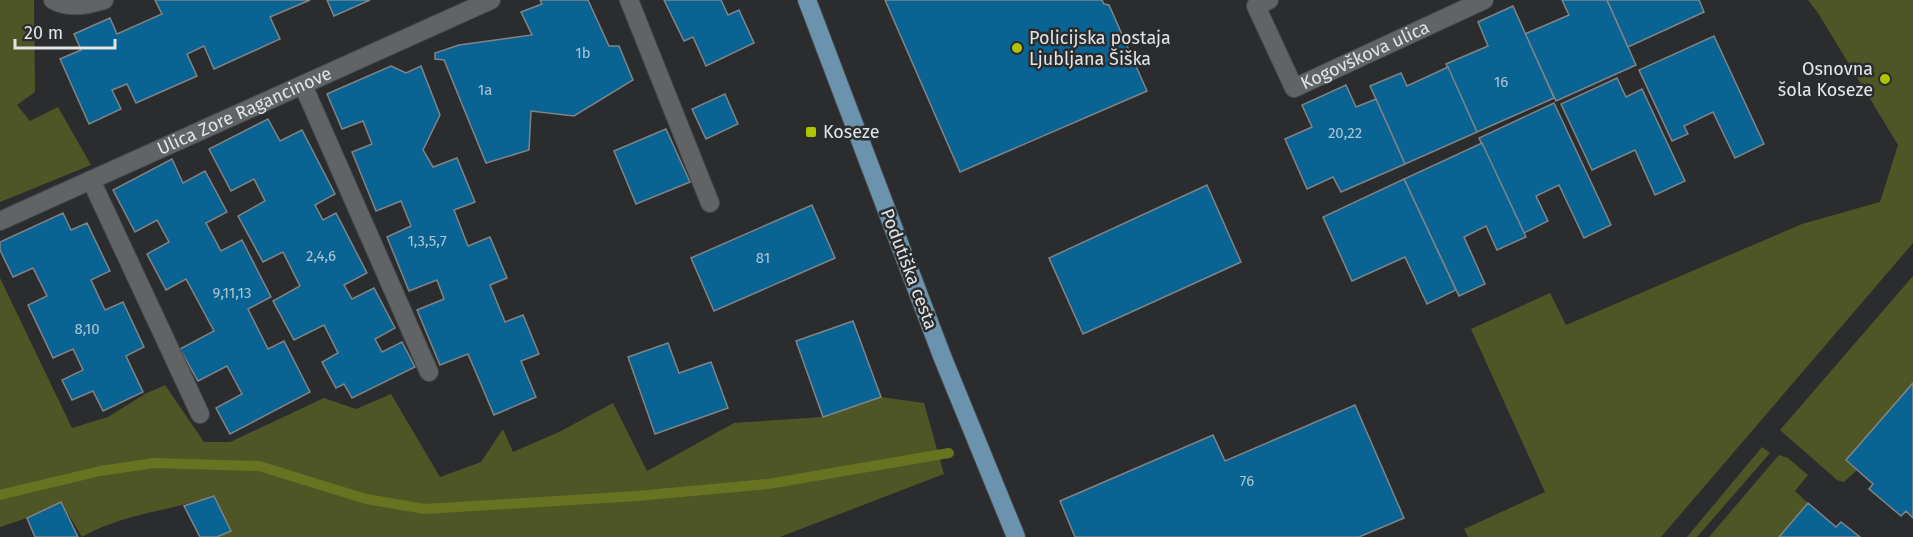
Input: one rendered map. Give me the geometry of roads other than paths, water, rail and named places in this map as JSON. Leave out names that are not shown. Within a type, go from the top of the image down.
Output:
[{"type":"main road","name":"Podutiška cesta","points":[[807,0],[942,356],[1016,537]]},
{"type":"street","points":[[52,0],[76,7],[104,0]]},
{"type":"street","name":"Ulica Zore Ragancinove","points":[[0,221],[491,0]]},
{"type":"street","points":[[629,0],[710,203]]},
{"type":"street","name":"Kogovškova ulica","points":[[1269,0],[1256,6],[1294,88],[1463,4],[1484,0]]},
{"type":"street","points":[[303,85],[429,372]]},
{"type":"street","points":[[92,180],[200,414]]},
{"type":"waterway","points":[[0,495],[100,471],[154,463],[259,466],[366,499],[425,509],[637,496],[768,484],[949,453]]},
{"type":"place","name":"Policijska postaja Ljubljana Šiška","points":[[1017,48]]},
{"type":"place","name":"Osnovna šola Koseze","points":[[1885,79]]},
{"type":"place","name":"Koseze","points":[[811,132]]}]
